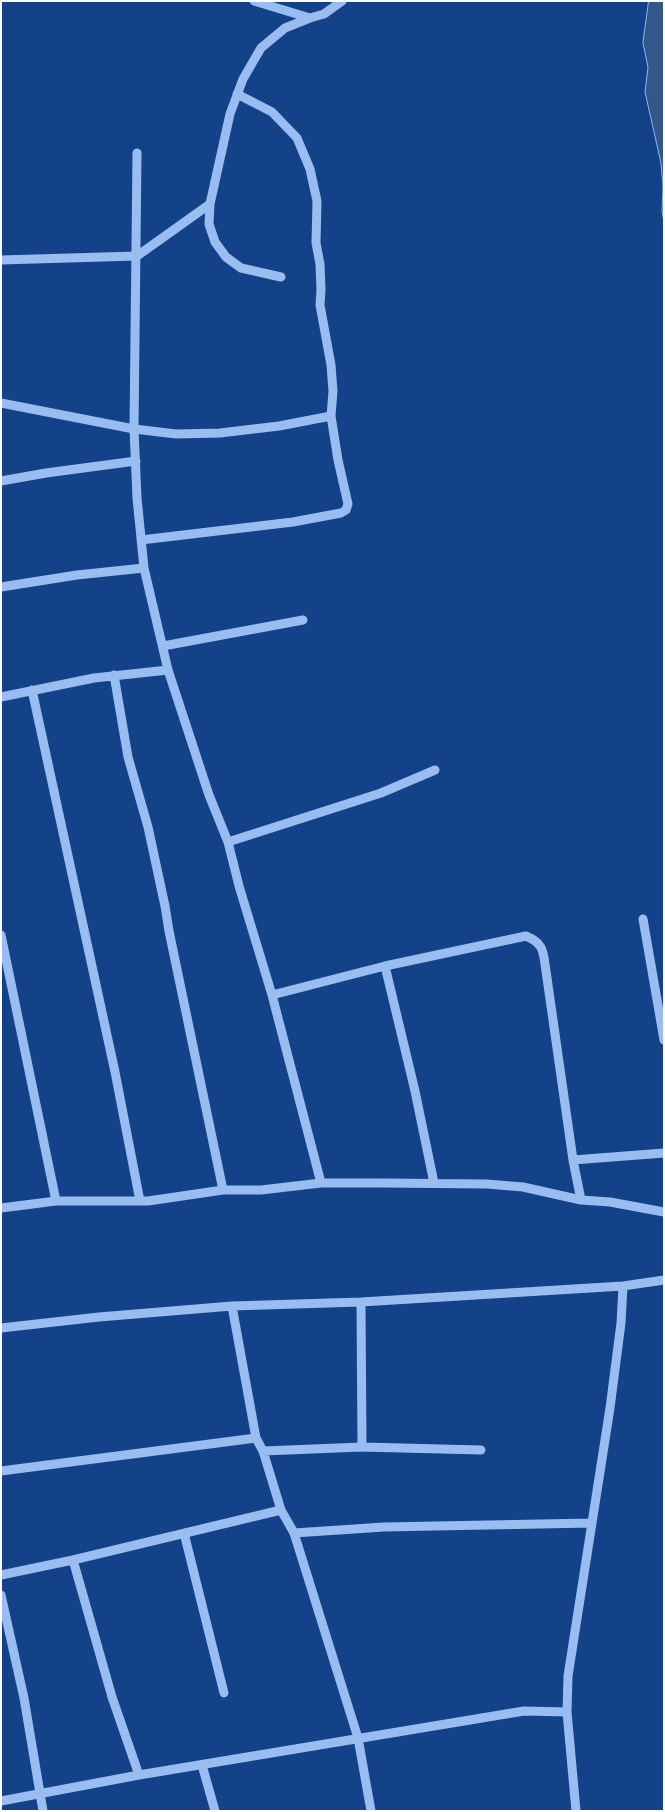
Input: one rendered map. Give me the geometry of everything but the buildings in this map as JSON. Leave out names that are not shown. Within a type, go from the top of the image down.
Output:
[{"type":"street","points":[[254,1],[310,18]]},
{"type":"street","points":[[281,277],[242,268],[226,257],[216,242],[209,224],[210,204],[230,114],[243,79],[261,48],[285,28],[324,14],[342,1]]},
{"type":"street","points":[[141,540],[293,522],[341,514],[346,510],[348,504],[331,416],[333,391],[331,365],[320,305],[320,264],[316,244],[317,201],[310,169],[297,138],[272,112],[237,94]]},
{"type":"street","points":[[137,153],[134,429],[137,498],[144,568],[168,670],[208,795],[228,842],[239,886],[272,995],[321,1183]]},
{"type":"street","points":[[1,260],[136,256],[210,204]]},
{"type":"street","points":[[1,403],[134,429],[176,434],[220,433],[279,426],[331,416]]},
{"type":"street","points":[[1,481],[136,461]]},
{"type":"street","points":[[1,587],[77,575],[144,568]]},
{"type":"street","points":[[163,646],[303,620]]},
{"type":"street","points":[[1,697],[114,675],[168,670]]},
{"type":"street","points":[[114,675],[128,757],[148,827],[223,1190]]},
{"type":"street","points":[[32,690],[115,1072],[140,1201]]},
{"type":"street","points":[[228,842],[381,793],[436,770]]},
{"type":"street","points":[[642,919],[664,1040]]},
{"type":"street","points":[[1,935],[56,1201]]},
{"type":"street","points":[[272,995],[385,966],[526,936],[537,941],[542,951],[546,971],[573,1160],[581,1200]]},
{"type":"street","points":[[385,966],[415,1091],[434,1183]]},
{"type":"street","points":[[573,1160],[664,1153]]},
{"type":"street","points":[[1,1208],[56,1201],[140,1201],[223,1190],[261,1190],[321,1183],[434,1183],[487,1184],[523,1188],[581,1200],[610,1202],[664,1212]]},
{"type":"street","points":[[1,1328],[99,1317],[232,1306],[360,1302],[623,1286],[664,1280]]},
{"type":"street","points":[[576,1811],[567,1712],[568,1676],[610,1408],[621,1323],[623,1286]]},
{"type":"street","points":[[360,1302],[362,1447]]},
{"type":"street","points":[[232,1306],[256,1438],[263,1451],[281,1510],[294,1533],[358,1738],[371,1811]]},
{"type":"street","points":[[1,1472],[256,1438]]},
{"type":"street","points":[[263,1451],[362,1447],[481,1450]]},
{"type":"street","points":[[1,1575],[73,1560],[281,1510]]},
{"type":"street","points":[[294,1533],[384,1527],[592,1523]]},
{"type":"street","points":[[184,1533],[224,1693]]},
{"type":"street","points":[[73,1560],[112,1697],[139,1775]]},
{"type":"street","points":[[1,1595],[24,1698],[44,1811]]},
{"type":"street","points":[[1,1801],[139,1775],[524,1711],[567,1712]]},
{"type":"street","points":[[202,1765],[215,1811]]},
{"type":"water","points":[[649,1],[664,1],[664,222],[661,163],[645,92],[648,67],[643,43]]}]
